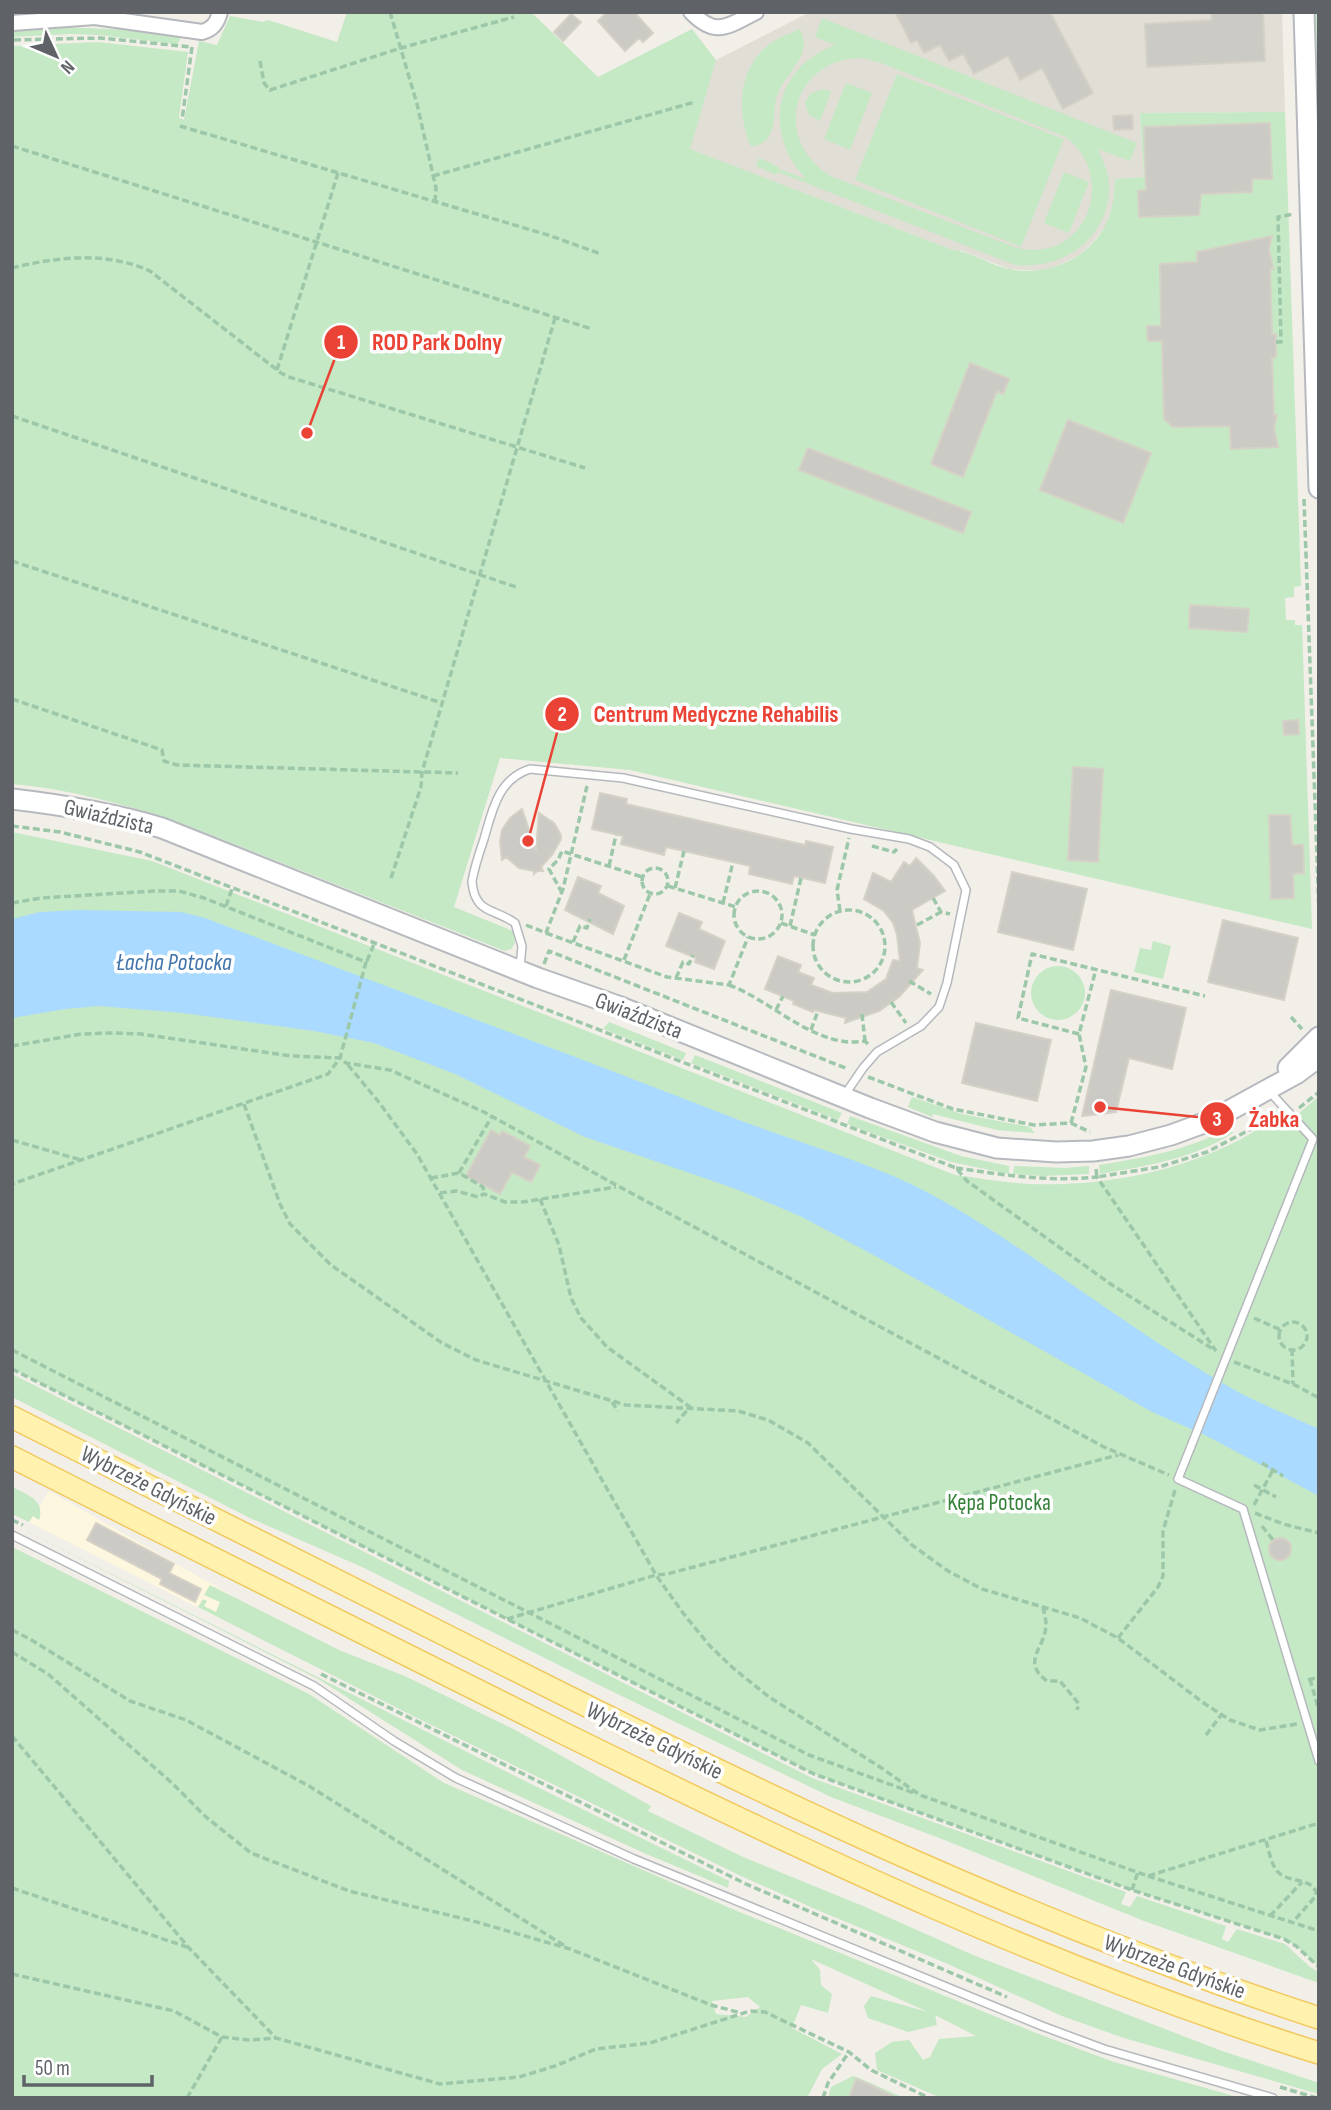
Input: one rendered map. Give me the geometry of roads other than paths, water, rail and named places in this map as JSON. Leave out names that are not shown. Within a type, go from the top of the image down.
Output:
[{"type":"main road","name":"Wybrzeże Gdyńskie","points":[[12,1417],[587,1707],[853,1835],[1092,1936],[1319,2018]]},
{"type":"main road","name":"Wybrzeże Gdyńskie","points":[[12,1457],[652,1777],[878,1884],[1117,1983],[1242,2029],[1319,2053]]},
{"type":"street","points":[[12,23],[95,17],[190,31],[210,30],[217,22],[220,12]]},
{"type":"street","points":[[691,12],[715,29],[729,26],[756,12]]},
{"type":"street","points":[[1304,12],[1314,158],[1311,488]]},
{"type":"street","name":"Gwiaździsta","points":[[12,799],[75,806],[120,815],[162,828],[935,1132],[997,1148],[1056,1152],[1093,1151],[1129,1146],[1171,1135],[1212,1120],[1296,1074],[1319,1057]]},
{"type":"street","name":"Gwiaździsta","points":[[1267,1089],[1319,1037]]},
{"type":"lane","points":[[519,970],[522,946],[517,926],[513,920],[479,906],[473,894],[474,872],[495,800],[517,773],[530,769],[623,778],[851,829],[909,839],[930,847],[954,865],[966,890],[947,983],[939,1007],[921,1026],[877,1052],[844,1097]]},
{"type":"lane","points":[[1267,1089],[1313,1139],[1178,1479],[1243,1509],[1319,1761]]},
{"type":"lane","points":[[12,1535],[314,1686],[394,1741],[456,1778],[634,1859],[1104,2049],[1273,2098]]},
{"type":"water","name":"Łacha Potocka","points":[[40,912],[181,912],[205,918],[911,1184],[984,1225],[1204,1372],[1240,1393],[1319,1429],[1319,1496],[1205,1435],[1152,1412],[800,1216],[736,1189],[585,1137],[455,1074],[374,1043],[314,1031],[183,1013],[99,1006],[12,1018],[12,919]]},
{"type":"place","name":"ROD Park Dolny","points":[[307,433]]},
{"type":"place","name":"Centrum Medyczne Rehabilis","points":[[528,841]]},
{"type":"place","name":"Żabka","points":[[1100,1107]]},
{"type":"park label","name":"Kępa Potocka","points":[[999,1502]]}]
